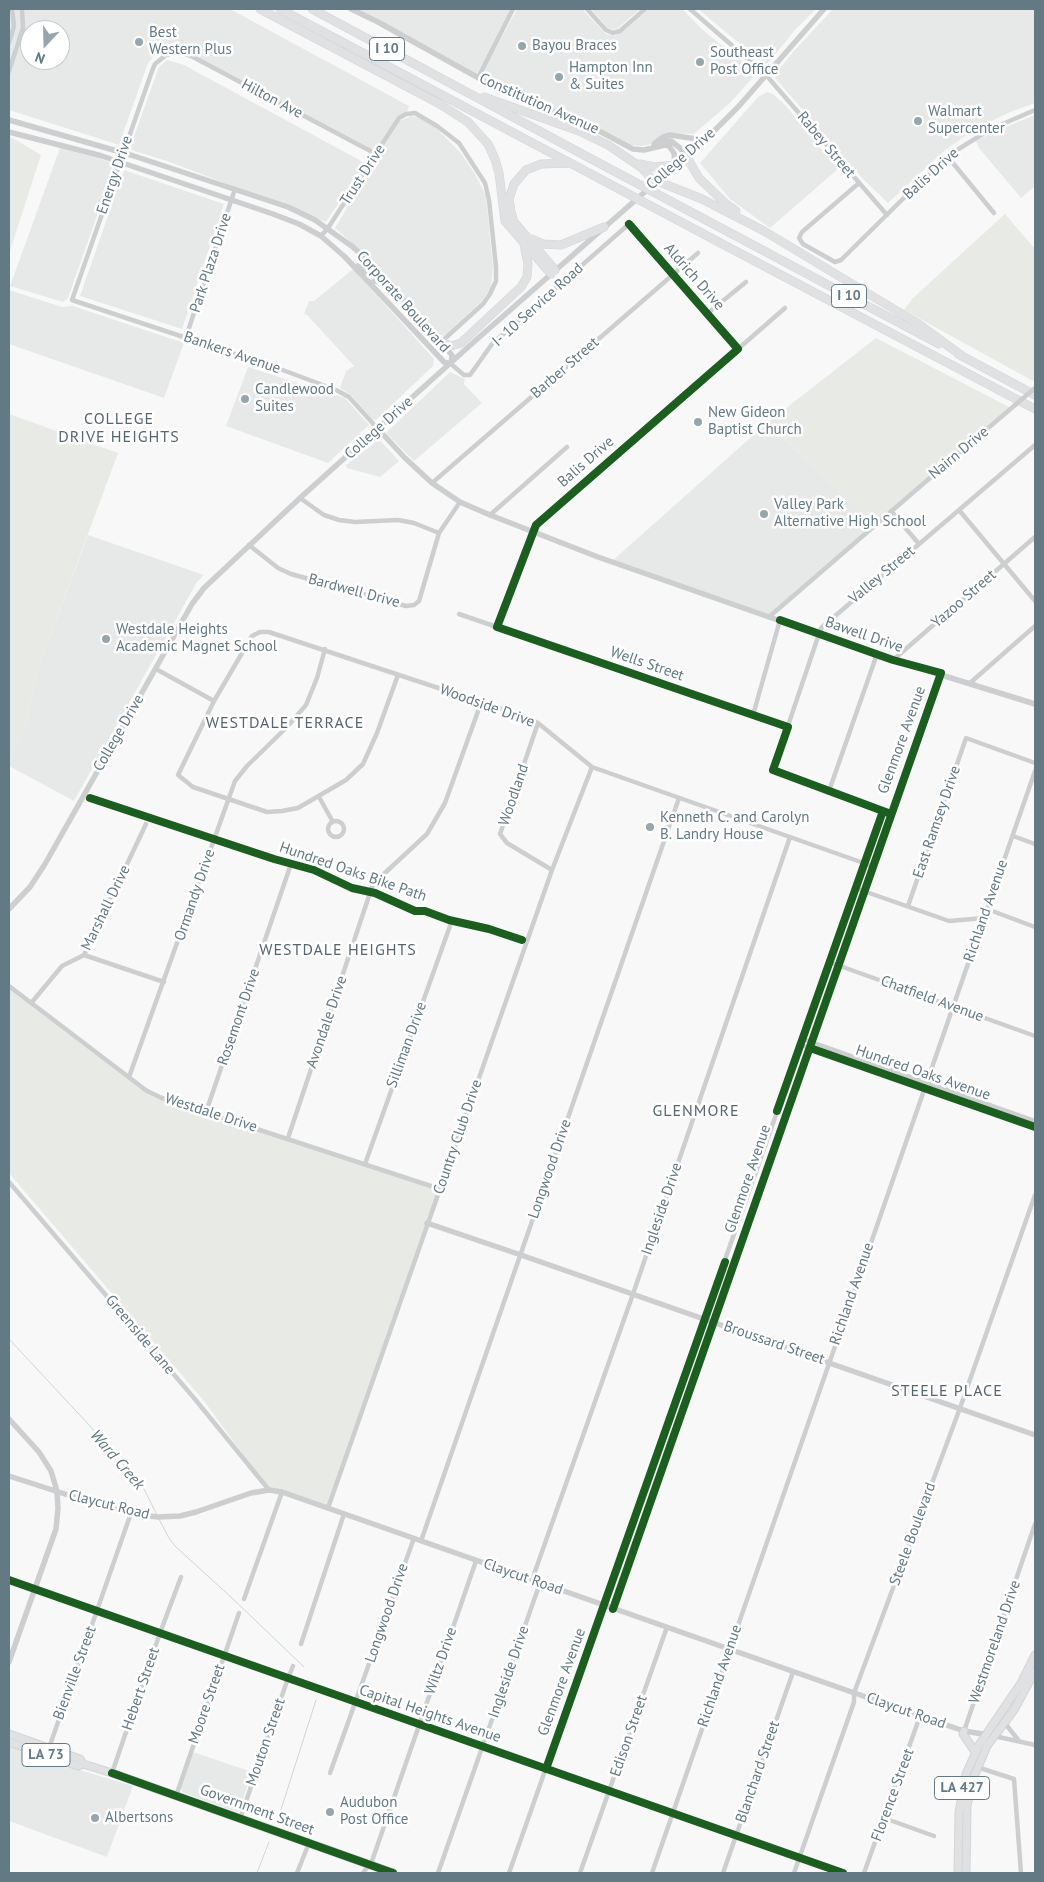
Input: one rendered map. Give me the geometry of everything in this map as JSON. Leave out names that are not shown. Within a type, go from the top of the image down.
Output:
[{"type":"highway","points":[[260,9],[438,103],[468,122],[482,137],[492,152],[498,173],[503,216],[508,224],[553,272]]},
{"type":"highway","name":"I 10","points":[[280,9],[1035,409]]},
{"type":"highway","name":"I 10","points":[[312,9],[1035,395]]},
{"type":"highway","points":[[461,89],[579,131],[608,145],[632,160],[648,174],[654,183],[707,201],[764,231],[917,323],[962,356]]},
{"type":"highway","points":[[686,156],[699,178],[719,198],[764,231]]},
{"type":"highway","points":[[632,160],[654,167],[675,165]]},
{"type":"highway","points":[[441,342],[451,346],[460,343],[521,287],[526,277],[528,264],[524,239],[510,212],[509,199],[514,184],[522,173],[536,165],[570,163]]},
{"type":"highway","points":[[524,239],[543,244],[561,245],[604,227]]},
{"type":"main road","name":"LA 427","points":[[958,1873],[960,1801],[966,1774],[975,1752],[1021,1683],[1035,1655]]},
{"type":"main road","name":"LA 427","points":[[966,1873],[967,1806],[977,1768],[994,1736],[1018,1703],[1035,1671]]},
{"type":"main road","points":[[964,1731],[975,1752]]},
{"type":"main road","name":"Government Street","points":[[9,1734],[80,1759],[83,1764]]},
{"type":"main road","name":"Government Street","points":[[9,1742],[78,1766],[83,1764],[112,1773],[393,1873]]},
{"type":"street","points":[[9,43],[14,26],[12,9]]},
{"type":"street","points":[[9,71],[23,28],[22,9]]},
{"type":"street","name":"Constitution Avenue","points":[[351,9],[516,97],[586,124],[633,149],[641,150],[664,141],[671,141],[686,156]]},
{"type":"street","points":[[478,78],[513,9]]},
{"type":"street","points":[[587,9],[606,30],[613,33],[620,31],[645,9]]},
{"type":"street","name":"Rabey Street","points":[[690,9],[766,75],[887,215]]},
{"type":"street","name":"College Drive","points":[[9,909],[30,887],[45,864],[192,604],[204,588],[300,498],[704,140],[739,106],[824,9]]},
{"type":"street","points":[[13,17],[22,15]]},
{"type":"street","name":"Hilton Ave","points":[[166,55],[179,52],[193,57],[376,154]]},
{"type":"street","name":"Energy Drive","points":[[72,300],[152,70],[155,64],[166,55]]},
{"type":"street","name":"Balis Drive","points":[[859,183],[802,232],[799,238],[803,244],[830,260],[836,262],[841,260],[948,157],[986,132],[1035,110]]},
{"type":"street","name":"Trust Drive","points":[[321,236],[399,118],[406,114],[415,113],[428,120],[459,143],[485,183],[489,200],[496,281],[484,304],[441,342]]},
{"type":"street","name":"Corporate Boulevard","points":[[9,120],[123,152],[288,207],[315,220],[353,246],[378,271],[452,355],[451,364],[444,362],[352,264],[321,236],[299,224],[120,162],[9,132]]},
{"type":"street","points":[[652,146],[663,137],[673,134],[704,140]]},
{"type":"street","name":"Constitution Avenue","points":[[652,146],[670,146],[674,153],[675,165]]},
{"type":"street","points":[[948,157],[994,213]]},
{"type":"street","points":[[176,181],[188,178],[190,174]]},
{"type":"street","name":"Park Plaza Drive","points":[[186,337],[236,189]]},
{"type":"street","points":[[299,224],[310,224],[315,220]]},
{"type":"street","name":"Aldrich Drive","points":[[629,224],[738,349]]},
{"type":"street","name":"I- 10 Service Road","points":[[451,364],[464,375],[470,375],[492,344],[629,224]]},
{"type":"street","name":"Barber Street","points":[[432,483],[698,253]]},
{"type":"street","points":[[352,264],[370,274],[378,271]]},
{"type":"street","points":[[370,283],[375,281],[389,284]]},
{"type":"street","points":[[708,313],[746,282]]},
{"type":"street","name":"Bankers Avenue","points":[[72,300],[186,337],[336,390],[349,397],[378,429]]},
{"type":"street","name":"Balis Drive","points":[[497,627],[536,525],[784,308]]},
{"type":"street","points":[[402,317],[414,312]]},
{"type":"street","name":"Nairn Drive","points":[[769,617],[1035,388]]},
{"type":"street","name":"Bawell Drive","points":[[378,429],[432,483],[460,502],[532,533],[598,558],[893,660],[1035,704]]},
{"type":"street","name":"Valley Street","points":[[829,791],[773,770],[821,628],[1035,445]]},
{"type":"street","points":[[490,515],[567,447]]},
{"type":"street","points":[[300,498],[324,515],[339,520],[355,522],[398,520],[414,523],[439,533]]},
{"type":"street","name":"Bardwell Drive","points":[[249,545],[278,568],[291,574],[406,606],[414,605],[419,601],[439,533],[460,502]]},
{"type":"street","points":[[959,510],[1035,601]]},
{"type":"street","points":[[891,511],[919,544]]},
{"type":"street","name":"Yazoo Street","points":[[893,660],[1035,537]]},
{"type":"street","name":"Wells Street","points":[[459,614],[788,727]]},
{"type":"street","points":[[753,715],[780,620]]},
{"type":"street","points":[[970,683],[1035,626]]},
{"type":"street","name":"Woodside Drive","points":[[228,800],[193,788],[178,775],[214,701],[252,636],[260,632],[269,632],[526,717],[538,723],[592,767],[872,866]]},
{"type":"street","name":"Ormandy Drive","points":[[129,1077],[236,781],[247,766],[287,727],[306,705],[317,678],[325,649]]},
{"type":"street","points":[[878,654],[829,791],[891,814]]},
{"type":"street","points":[[156,669],[214,701]]},
{"type":"street","name":"Glenmore Avenue","points":[[613,1609],[940,673]]},
{"type":"street","points":[[228,800],[267,812],[282,811],[298,808],[346,780],[363,764],[377,733],[398,675]]},
{"type":"street","name":"Avondale Drive","points":[[288,1138],[373,884],[427,834],[445,803],[481,703]]},
{"type":"street","name":"Woodland","points":[[538,723],[500,834],[507,843],[552,870]]},
{"type":"street","name":"East Ramsey Drive","points":[[908,906],[966,738],[1035,764]]},
{"type":"street","name":"Country Club Drive","points":[[328,1508],[552,870],[592,767]]},
{"type":"street","name":"Richland Avenue","points":[[652,1873],[1035,771]]},
{"type":"street","points":[[318,797],[333,822]]},
{"type":"street","name":"Longwood Drive","points":[[421,1541],[678,798]]},
{"type":"street","name":"Glenmore Avenue","points":[[509,1873],[883,811]]},
{"type":"street","name":"Marshall Drive","points":[[32,1002],[62,966],[84,955],[146,824]]},
{"type":"street","points":[[1013,836],[1035,844]]},
{"type":"street","name":"Ingleside Drive","points":[[532,1580],[633,1294],[790,837]]},
{"type":"street","name":"Rosemont Drive","points":[[206,1112],[291,864]]},
{"type":"street","points":[[855,888],[950,921],[984,918]]},
{"type":"street","points":[[988,910],[1035,926]]},
{"type":"street","name":"Silliman Drive","points":[[365,1164],[450,926]]},
{"type":"street","points":[[84,955],[164,982]]},
{"type":"street","name":"Chatfield Avenue","points":[[830,962],[1035,1036]]},
{"type":"street","name":"Westdale Drive","points":[[9,986],[147,1091],[162,1098],[440,1189]]},
{"type":"street","name":"Hundred Oaks Avenue","points":[[803,1039],[1035,1127]]},
{"type":"street","name":"Hundred Oaks Avenue","points":[[801,1045],[1035,1121]]},
{"type":"street","name":"Greenside Lane","points":[[9,1182],[194,1398],[269,1490]]},
{"type":"street","name":"Steele Boulevard","points":[[794,1873],[854,1702],[854,1693],[960,1408],[1035,1194]]},
{"type":"street","name":"Broussard Street","points":[[427,1224],[521,1254],[1035,1435]]},
{"type":"street","points":[[9,1419],[40,1453],[51,1471],[57,1491],[58,1508],[56,1529],[9,1662]]},
{"type":"street","name":"Claycut Road","points":[[9,1476],[131,1513],[147,1516],[169,1517],[196,1512],[251,1493],[269,1490],[282,1492],[964,1731],[1035,1745]]},
{"type":"street","points":[[244,1599],[282,1492]]},
{"type":"street","name":"Bienville Street","points":[[49,1748],[131,1513]]},
{"type":"street","points":[[301,1644],[344,1514]]},
{"type":"street","name":"Westmoreland Drive","points":[[964,1731],[1035,1524]]},
{"type":"street","name":"Longwood Drive","points":[[330,1773],[414,1538]]},
{"type":"street","name":"Wiltz Drive","points":[[363,1873],[369,1865],[476,1560]]},
{"type":"street","name":"Hebert Street","points":[[112,1773],[160,1633],[182,1577]]},
{"type":"street","name":"Capital Heights Avenue","points":[[9,1580],[843,1873]]},
{"type":"street","name":"Ingleside Drive","points":[[438,1873],[540,1583]]},
{"type":"street","name":"Moore Street","points":[[176,1796],[239,1613]]},
{"type":"street","name":"Edison Street","points":[[580,1873],[667,1628]]},
{"type":"street","name":"Mouton Street","points":[[240,1818],[288,1678],[294,1666]]},
{"type":"street","name":"Blanchard Street","points":[[723,1873],[793,1672]]},
{"type":"street","name":"Florence Street","points":[[864,1873],[920,1716]]},
{"type":"street","points":[[1004,1722],[1020,1742]]},
{"type":"street","points":[[977,1768],[1014,1779],[1021,1873]]},
{"type":"street","points":[[884,1818],[934,1836]]},
{"type":"street","points":[[297,1873],[309,1843]]},
{"type":"shaded area","points":[[9,9],[230,9],[409,106],[406,114],[399,118],[376,154],[193,57],[173,53],[170,48],[159,51],[148,63],[119,145],[9,110]]},
{"type":"shaded area","points":[[352,9],[514,9],[478,78]]},
{"type":"shaded area","points":[[517,9],[582,9],[606,34],[615,36],[625,30],[649,9],[682,9],[705,32],[754,70],[755,75],[730,103],[694,134],[668,133],[648,145],[632,145],[599,128],[506,90],[489,81],[484,76],[484,70]]},
{"type":"shaded area","points":[[591,9],[640,9],[613,30],[608,28]]},
{"type":"shaded area","points":[[698,9],[816,9],[795,30],[768,63],[764,64]]},
{"type":"shaded area","points":[[833,9],[1035,9],[1035,103],[1008,113],[977,128],[944,151],[888,203],[863,179],[775,78],[776,73],[793,52]]},
{"type":"shaded area","points":[[167,60],[184,65],[365,163],[326,222],[170,162],[131,150],[132,142],[159,67]]},
{"type":"shaded area","points":[[767,92],[773,94],[786,106],[838,169],[770,228],[730,199],[700,163],[758,97]]},
{"type":"shaded area","points":[[1035,115],[1035,186],[1021,198],[979,148],[976,141]]},
{"type":"shaded area","points":[[411,116],[434,126],[460,152],[475,174],[486,196],[493,267],[491,288],[482,301],[444,336],[437,334],[352,243],[335,228],[399,121]]},
{"type":"shaded area","points":[[9,136],[41,155],[9,254]]},
{"type":"shaded area","points":[[60,148],[104,160],[111,163],[113,170],[68,298],[63,302],[10,286]]},
{"type":"shaded area","points":[[124,170],[224,204],[182,329],[80,296]]},
{"type":"shaded area","points":[[1005,214],[1035,249],[1035,379],[1033,381],[904,310],[913,298]]},
{"type":"shaded area","points":[[353,269],[434,359],[433,366],[376,420],[372,419],[352,396],[340,388],[346,371],[354,366],[304,314],[309,301],[314,301]]},
{"type":"shaded area","points":[[9,290],[62,307],[73,306],[184,343],[164,398],[9,344]]},
{"type":"shaded area","points":[[876,338],[1011,408],[875,525],[767,423]]},
{"type":"shaded area","points":[[248,367],[345,398],[369,425],[328,463],[226,426]]},
{"type":"shaded area","points":[[450,372],[465,379],[464,384],[482,403],[414,461],[386,433]]},
{"type":"shaded area","points":[[9,414],[118,453],[36,674],[26,725],[9,767]]},
{"type":"shaded area","name":"Valley Park Alternative High School","points":[[767,423],[875,525],[769,617],[611,562]]},
{"type":"shaded area","points":[[379,439],[399,461],[380,477],[347,468],[346,465]]},
{"type":"shaded area","points":[[88,535],[204,575],[197,582],[74,801],[9,766],[26,725],[36,674]]},
{"type":"shaded area","points":[[9,984],[147,1091],[440,1189],[328,1508],[269,1490],[204,1401],[9,1173]]},
{"type":"shaded area","points":[[9,1746],[53,1762],[133,1786],[107,1857],[9,1821]]},
{"type":"shaded area","points":[[193,1752],[252,1772],[239,1811],[236,1812],[182,1792],[181,1787]]},
{"type":"waterway","name":"Ward Creek","points":[[9,1339],[90,1426],[143,1487],[157,1515]]},
{"type":"waterway","name":"Ward Creek","points":[[159,1519],[175,1546],[304,1667]]},
{"type":"waterway","points":[[278,1819],[316,1700]]},
{"type":"waterway","points":[[257,1873],[269,1842]]},
{"type":"cycle path","points":[[629,224],[738,349],[536,525],[497,627],[788,727],[773,770],[891,814]]},
{"type":"cycle path","points":[[613,1609],[941,673],[893,660],[780,620]]},
{"type":"cycle path","name":"Hundred Oaks Bike Path","points":[[90,798],[274,859],[314,870],[352,888],[375,893],[415,911],[425,911],[449,920],[489,929],[522,940]]},
{"type":"cycle path","points":[[777,1111],[883,811]]},
{"type":"cycle path","points":[[810,1048],[1035,1127]]},
{"type":"cycle path","points":[[546,1769],[725,1262]]},
{"type":"cycle path","points":[[9,1580],[843,1873]]},
{"type":"cycle path","points":[[112,1773],[393,1873]]},
{"type":"place","name":"Best Western Plus","points":[[139,42]]},
{"type":"place","name":"Bayou Braces","points":[[522,46]]},
{"type":"place","name":"Southeast Post Office","points":[[700,62]]},
{"type":"place","name":"Hampton Inn & Suites","points":[[559,77]]},
{"type":"place","name":"Walmart Supercenter","points":[[918,121]]},
{"type":"place","name":"Candlewood Suites","points":[[245,399]]},
{"type":"place","name":"New Gideon Baptist Church","points":[[698,422]]},
{"type":"place","name":"Valley Park Alternative High School","points":[[764,514]]},
{"type":"place","name":"Westdale Heights Academic Magnet School","points":[[106,639]]},
{"type":"place","name":"Kenneth C. and Carolyn B. Landry House","points":[[650,827]]},
{"type":"place","name":"Audubon Post Office","points":[[330,1812]]},
{"type":"place","name":"Albertsons","points":[[95,1818]]},
{"type":"district","name":"COLLEGE DRIVE HEIGHTS","points":[[119,428]]},
{"type":"district","name":"WESTDALE TERRACE","points":[[285,723]]},
{"type":"district","name":"WESTDALE HEIGHTS","points":[[338,950]]},
{"type":"district","name":"GLENMORE","points":[[696,1111]]},
{"type":"district","name":"STEELE PLACE","points":[[947,1391]]}]
